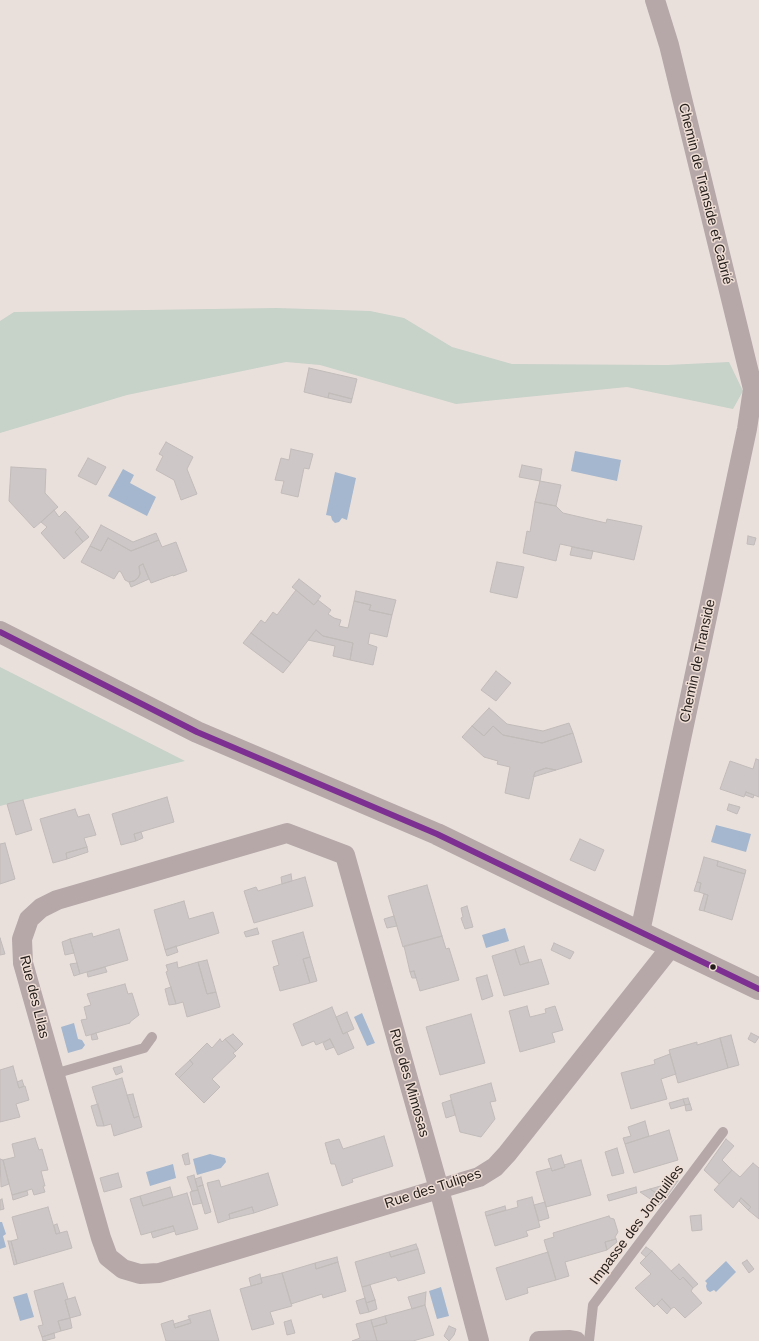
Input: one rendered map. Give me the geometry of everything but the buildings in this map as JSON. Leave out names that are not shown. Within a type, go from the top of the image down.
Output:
[{"type":"street","name":"Chemin de Transide et Cabrié","points":[[655,0],[669,45],[756,389]]},
{"type":"street","name":"Chemin de Transide","points":[[640,932],[756,389]]},
{"type":"street","points":[[0,632],[197,732],[437,834],[759,989]]},
{"type":"street","name":"Rue des Lilas","points":[[123,1269],[108,1257],[101,1238],[23,962],[22,939],[29,919],[41,908],[58,900],[287,833],[317,844]]},
{"type":"street","name":"Rue des Mimosas","points":[[317,844],[345,855],[439,1189],[479,1341]]},
{"type":"street","name":"Rue des Tulipes","points":[[123,1269],[140,1274],[159,1273],[479,1177],[495,1167],[507,1154],[672,946]]},
{"type":"street","points":[[539,1341],[576,1341]]},
{"type":"lane","points":[[54,1074],[144,1048],[152,1037]]},
{"type":"lane","name":"Impasse des Jonquilles","points":[[589,1341],[594,1305],[723,1132]]},
{"type":"shaded area","points":[[277,308],[370,311],[404,318],[452,347],[512,364],[667,365],[729,362],[743,391],[733,409],[627,387],[456,404],[320,365],[286,362],[127,395],[0,433],[0,321],[14,312]]},
{"type":"shaded area","points":[[0,667],[185,761],[0,806]]},
{"type":"water","points":[[575,451],[621,460],[617,481],[571,471]]},
{"type":"water","points":[[123,469],[134,475],[130,483],[156,497],[147,516],[108,496]]},
{"type":"water","points":[[335,472],[356,478],[347,520],[342,518],[339,522],[335,523],[331,516],[326,515]]},
{"type":"water","points":[[716,825],[751,834],[746,852],[711,842]]},
{"type":"water","points":[[505,928],[509,941],[486,948],[482,935]]},
{"type":"water","points":[[362,1013],[375,1043],[367,1046],[354,1017]]},
{"type":"water","points":[[74,1023],[78,1039],[82,1040],[85,1045],[82,1049],[68,1053],[61,1027]]},
{"type":"water","points":[[210,1154],[225,1158],[226,1162],[221,1168],[197,1175],[193,1159]]},
{"type":"water","points":[[173,1164],[176,1178],[150,1186],[146,1172]]},
{"type":"water","points":[[0,1222],[2,1222],[6,1234],[3,1236],[6,1247],[0,1249]]},
{"type":"water","points":[[726,1261],[736,1272],[716,1292],[714,1290],[710,1292],[707,1290],[707,1283],[705,1281]]},
{"type":"water","points":[[441,1287],[449,1316],[437,1319],[429,1291]]},
{"type":"water","points":[[27,1293],[34,1317],[20,1321],[13,1297]]},
{"type":"transit line","points":[[0,632],[197,732],[437,834],[759,989]]}]
